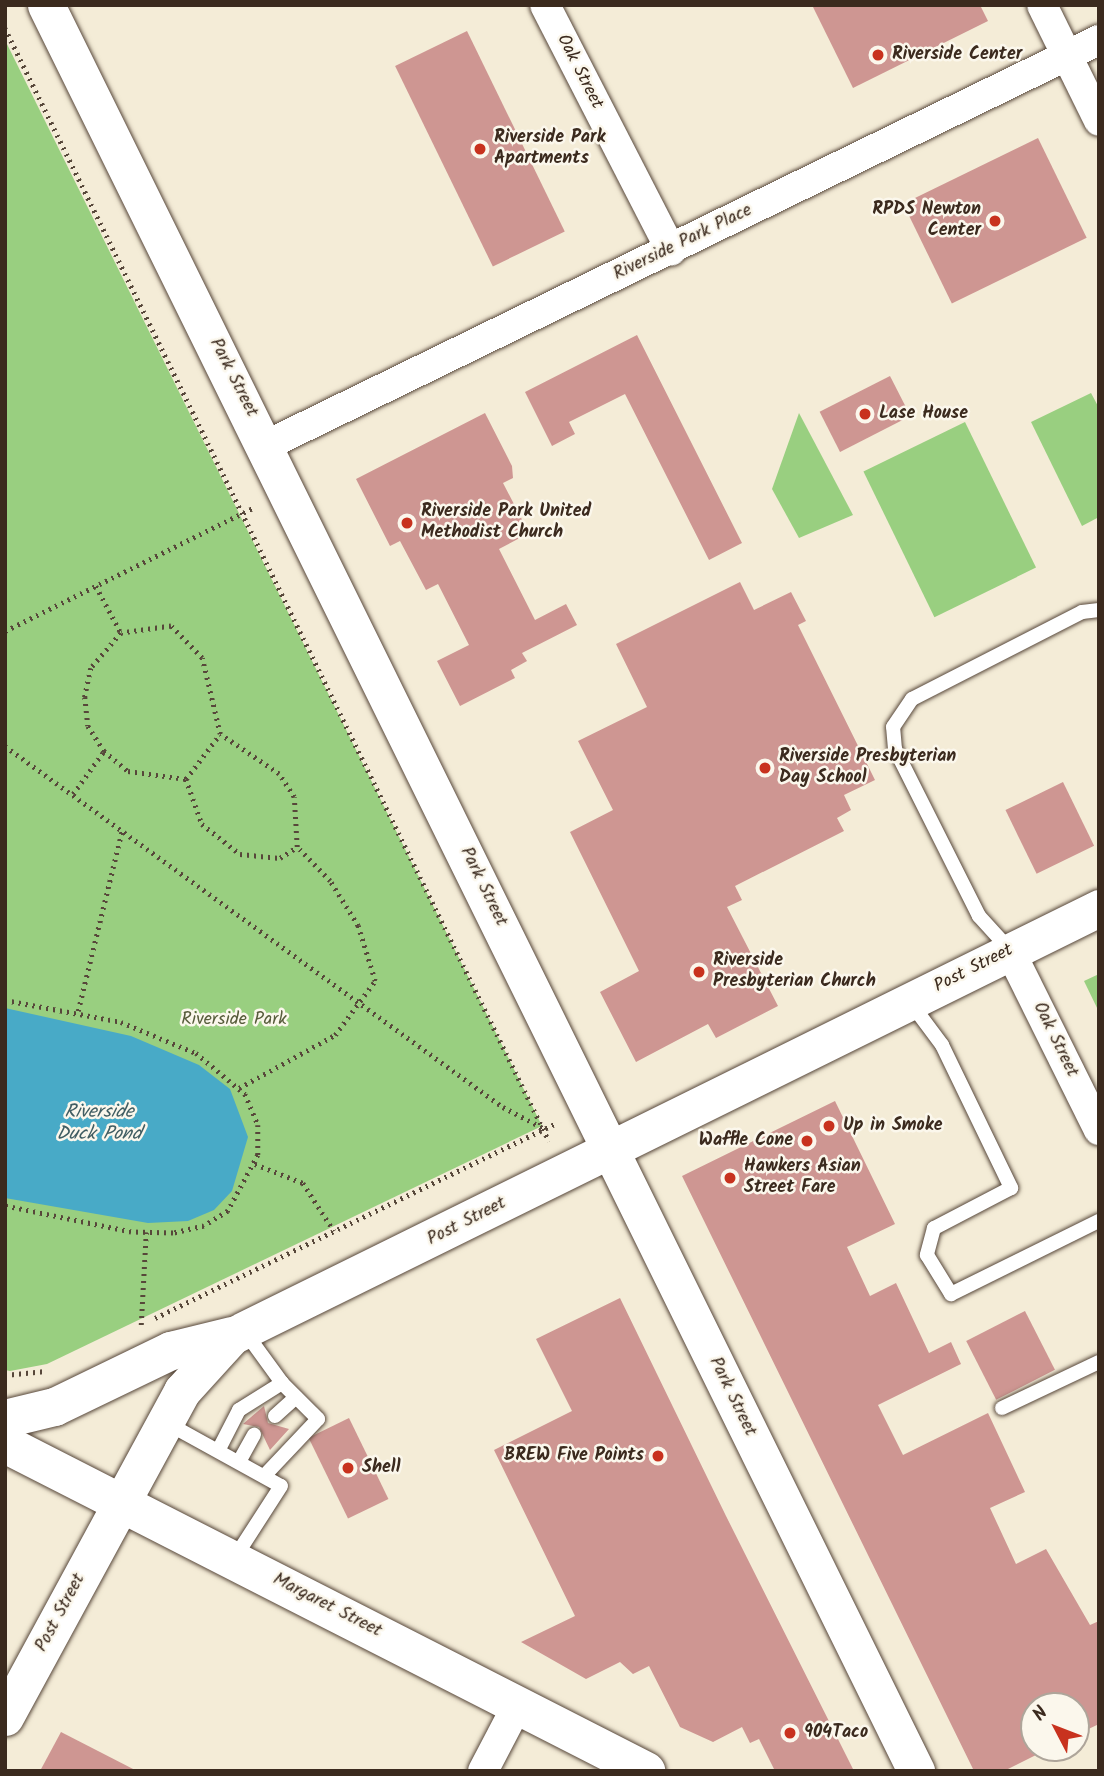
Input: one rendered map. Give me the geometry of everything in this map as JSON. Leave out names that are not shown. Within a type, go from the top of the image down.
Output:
[{"type":"main road","points":[[5,1419],[55,1407],[171,1351],[238,1334]]},
{"type":"main road","name":"Margaret Street","points":[[5,1444],[646,1771]]},
{"type":"street","name":"Park Street","points":[[46,5],[267,445],[916,1771]]},
{"type":"street","name":"Oak Street","points":[[545,5],[671,250]]},
{"type":"street","points":[[1042,5],[1099,121]]},
{"type":"street","name":"Riverside Park Place","points":[[267,445],[1099,40]]},
{"type":"street","name":"Post Street","points":[[5,1717],[119,1501],[181,1391],[238,1334],[1099,908]]},
{"type":"street","name":"Oak Street","points":[[1010,951],[1097,1121]]},
{"type":"street","points":[[483,1771],[518,1704]]},
{"type":"lane","points":[[1010,951],[978,916],[895,749],[893,727],[912,699],[1082,612],[1099,610]]},
{"type":"lane","points":[[909,1001],[942,1045],[1011,1188],[934,1228],[927,1255],[951,1294],[1099,1221]]},
{"type":"lane","points":[[238,1334],[318,1419],[266,1474]]},
{"type":"lane","points":[[1002,1408],[1099,1362]]},
{"type":"lane","points":[[219,1449],[239,1410],[282,1383]]},
{"type":"lane","points":[[275,1416],[296,1397]]},
{"type":"lane","points":[[164,1422],[266,1474],[281,1486],[234,1559]]},
{"type":"lane","points":[[240,1460],[254,1436]]},
{"type":"path","points":[[5,28],[549,1141]]},
{"type":"path","points":[[5,631],[255,507]]},
{"type":"path","points":[[96,586],[121,633]]},
{"type":"path","points":[[186,779],[128,771],[104,751],[88,726],[85,697],[91,668],[121,633],[171,626],[188,639],[202,658],[220,734],[279,774],[294,797],[297,847],[330,881],[358,926],[375,981],[363,1005],[335,1035],[239,1088]]},
{"type":"path","points":[[186,779],[220,734]]},
{"type":"path","points":[[5,746],[363,1005],[544,1129]]},
{"type":"path","points":[[73,794],[104,751]]},
{"type":"path","points":[[186,779],[202,824],[240,854],[280,858],[297,847]]},
{"type":"path","points":[[78,1011],[122,830]]},
{"type":"path","points":[[5,1000],[78,1011],[196,1053],[239,1088],[258,1125],[255,1164],[228,1211],[204,1226],[146,1232],[5,1206]]},
{"type":"path","points":[[130,1330],[557,1123]]},
{"type":"path","points":[[255,1164],[303,1183],[334,1231]]},
{"type":"path","points":[[141,1325],[146,1232]]},
{"type":"path","points":[[5,1375],[56,1366]]},
{"type":"green space","name":"Riverside Park","points":[[5,40],[542,1126],[47,1364],[10,1371],[5,1370]]},
{"type":"green space","points":[[1091,393],[1099,408],[1099,517],[1082,526],[1031,422]]},
{"type":"green space","points":[[799,413],[853,515],[799,538],[772,489]]},
{"type":"green space","points":[[965,422],[1036,568],[934,617],[863,472]]},
{"type":"green space","points":[[1099,974],[1099,1012],[1084,981]]},
{"type":"water","name":"Riverside Duck Pond","points":[[5,1008],[131,1036],[199,1065],[230,1089],[248,1137],[232,1191],[214,1210],[188,1221],[148,1223],[5,1198]]},
{"type":"building","name":"Riverside Center","points":[[812,5],[980,5],[988,21],[853,88]]},
{"type":"building","name":"Riverside Park Apartments","points":[[467,31],[565,231],[493,267],[395,66]]},
{"type":"building","name":"RPDS Newton Center","points":[[1038,138],[1087,238],[952,304],[903,204]]},
{"type":"building","points":[[637,335],[742,543],[709,560],[625,394],[569,422],[575,434],[552,446],[525,392]]},
{"type":"building","name":"Lase House","points":[[890,376],[910,416],[840,452],[820,412]]},
{"type":"building","name":"Riverside Park United Methodist Church","points":[[485,413],[512,466],[513,478],[503,483],[529,533],[499,549],[535,620],[566,604],[577,625],[522,653],[527,661],[511,670],[515,678],[460,706],[437,661],[469,645],[438,584],[426,590],[400,541],[390,546],[356,479]]},
{"type":"building","name":"Riverside Presbyterian Day School","points":[[740,582],[754,610],[791,592],[806,621],[798,625],[875,780],[844,795],[851,810],[837,818],[844,831],[735,886],[742,900],[727,907],[778,1006],[716,1038],[708,1024],[636,1062],[600,992],[639,971],[570,832],[613,810],[578,741],[647,707],[616,644]]},
{"type":"building","points":[[1063,782],[1094,846],[1037,874],[1005,810]]},
{"type":"building","points":[[835,1101],[895,1224],[847,1247],[870,1296],[896,1283],[929,1353],[951,1342],[961,1364],[878,1405],[903,1455],[988,1413],[1025,1492],[990,1508],[1016,1564],[1046,1549],[1090,1625],[1099,1621],[1099,1724],[1090,1728],[1090,1692],[1020,1692],[1022,1762],[1004,1771],[974,1771],[682,1176]]},
{"type":"building","points":[[620,1298],[854,1771],[775,1771],[759,1739],[750,1743],[742,1727],[713,1742],[680,1727],[649,1666],[633,1674],[620,1662],[586,1679],[521,1642],[575,1616],[494,1450],[572,1411],[536,1339]]},
{"type":"building","points":[[1025,1311],[1055,1370],[996,1400],[966,1341]]},
{"type":"building","points":[[264,1406],[268,1423],[289,1429],[270,1450],[259,1427],[243,1424]]},
{"type":"building","name":"Shell","points":[[349,1418],[388,1499],[348,1519],[309,1438]]},
{"type":"building","points":[[61,1732],[137,1771],[40,1771]]},
{"type":"place","name":"Riverside Center","points":[[878,55]]},
{"type":"place","name":"Riverside Park Apartments","points":[[480,149]]},
{"type":"place","name":"RPDS Newton Center","points":[[995,221]]},
{"type":"place","name":"Lase House","points":[[865,414]]},
{"type":"place","name":"Riverside Park United Methodist Church","points":[[407,523]]},
{"type":"place","name":"Riverside Presbyterian Day School","points":[[765,768]]},
{"type":"place","name":"Riverside Presbyterian Church","points":[[699,972]]},
{"type":"place","name":"Up in Smoke","points":[[829,1126]]},
{"type":"place","name":"Waffle Cone","points":[[807,1141]]},
{"type":"place","name":"Hawkers Asian Street Fare","points":[[730,1178]]},
{"type":"place","name":"BREW Five Points","points":[[658,1456]]},
{"type":"place","name":"Shell","points":[[348,1468]]},
{"type":"place","name":"904Taco","points":[[790,1733]]}]
